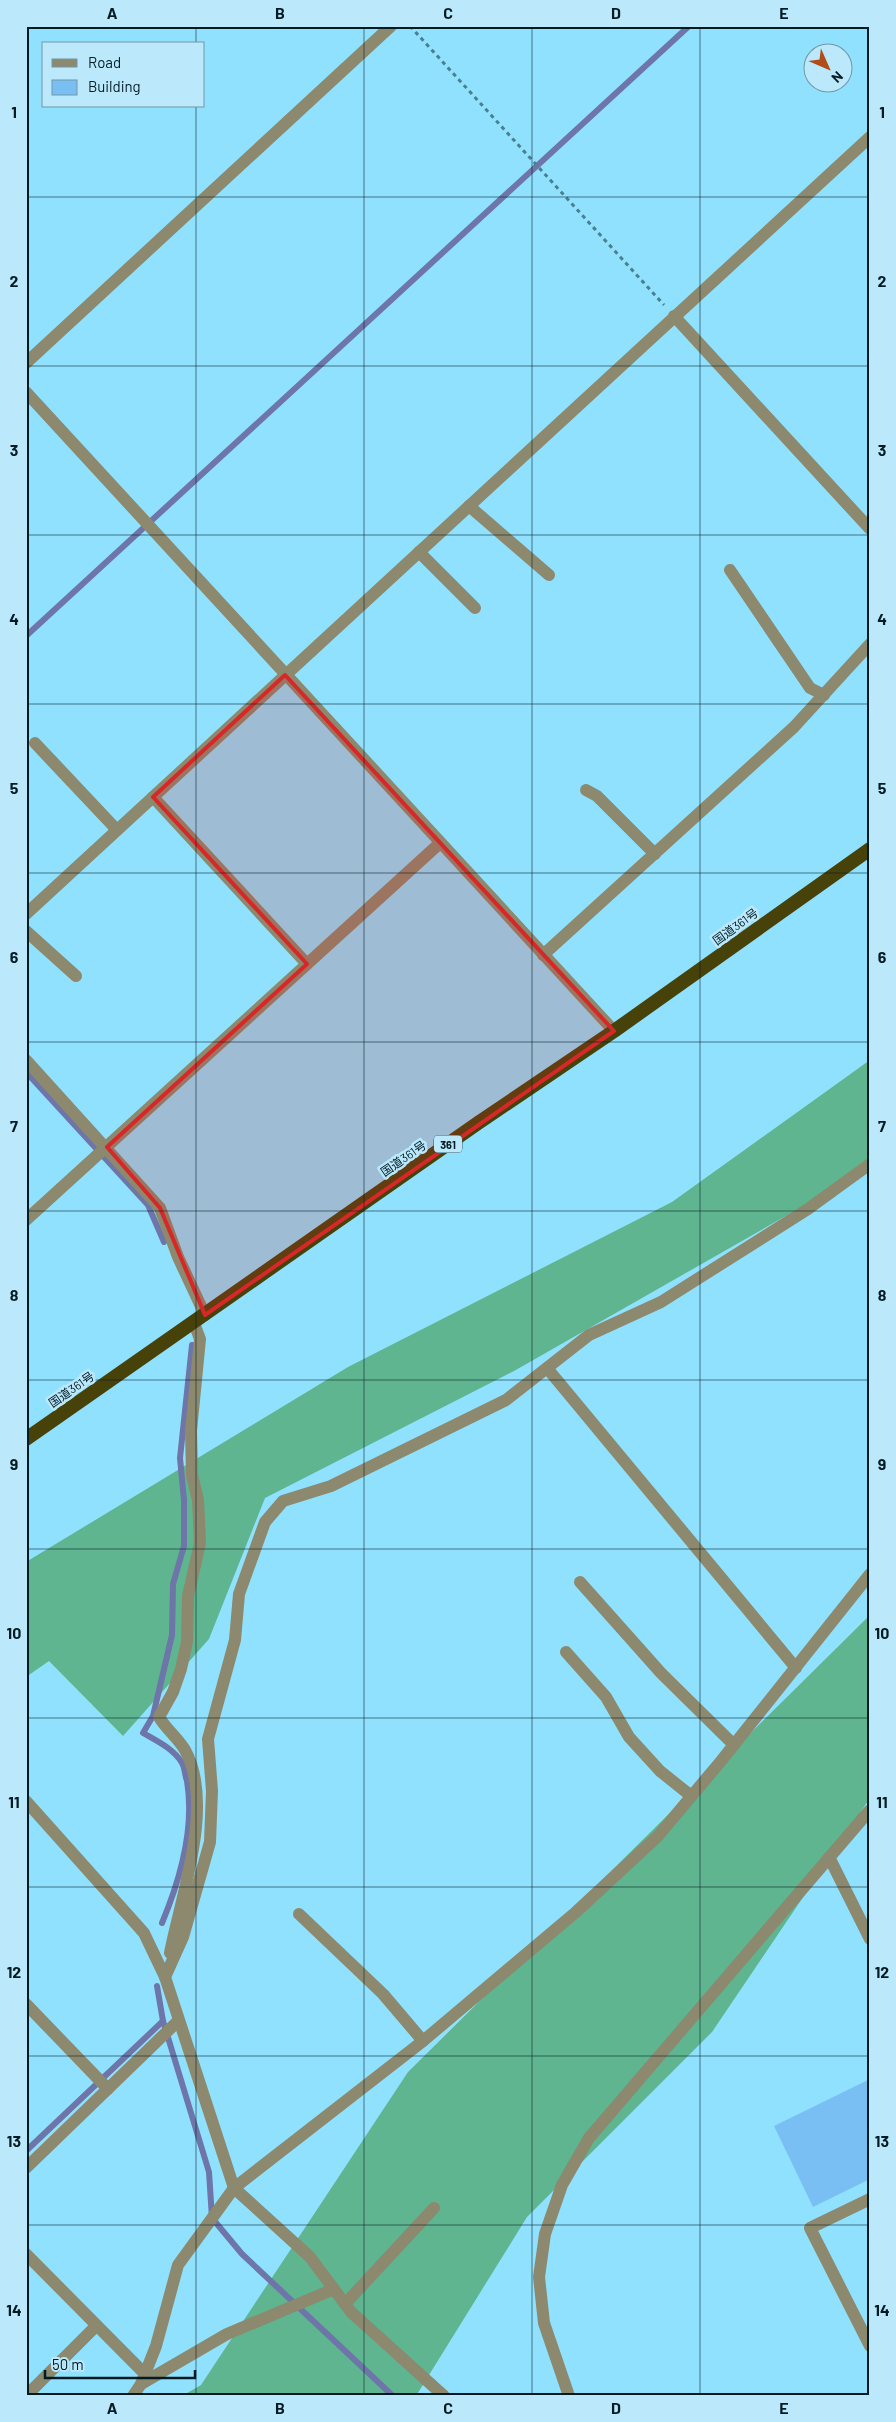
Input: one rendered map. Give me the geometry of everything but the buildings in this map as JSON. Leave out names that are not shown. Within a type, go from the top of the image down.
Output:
[{"type":"highway","name":"国道361号","points":[[26,1439],[470,1128],[614,1032],[870,849]]},
{"type":"street","points":[[26,363],[392,26]]},
{"type":"street","points":[[26,914],[870,137]]},
{"type":"street","points":[[674,316],[870,529]]},
{"type":"street","points":[[26,392],[614,1032]]},
{"type":"street","points":[[469,506],[549,575]]},
{"type":"street","points":[[418,552],[475,608]]},
{"type":"street","points":[[730,570],[810,688],[824,695]]},
{"type":"street","points":[[543,955],[794,726],[870,644]]},
{"type":"street","points":[[36,743],[117,830]]},
{"type":"street","points":[[586,790],[597,796],[655,854]]},
{"type":"street","points":[[153,797],[307,964]]},
{"type":"street","points":[[26,1220],[440,843]]},
{"type":"street","points":[[26,931],[76,976]]},
{"type":"street","points":[[26,1060],[103,1150],[160,1208],[199,1319],[200,1339],[191,1431],[192,1475],[198,1500],[200,1543],[188,1596],[187,1642],[181,1669],[173,1692],[159,1717],[185,1750],[197,1785],[197,1795],[194,1844],[165,1977]]},
{"type":"street","points":[[165,1977],[182,1937],[210,1842],[212,1791],[208,1739],[234,1640],[239,1594],[265,1522],[283,1502],[331,1486],[506,1400],[589,1335],[661,1302],[808,1209],[870,1164]]},
{"type":"street","points":[[547,1368],[796,1668]]},
{"type":"street","points":[[133,2396],[142,2384],[156,2346],[178,2265],[234,2188],[423,2041],[576,1912],[658,1836],[690,1795],[734,1745],[870,1574]]},
{"type":"street","points":[[580,1582],[661,1673],[734,1745]]},
{"type":"street","points":[[566,1652],[606,1697],[629,1737],[660,1771],[690,1795]]},
{"type":"street","points":[[26,1801],[144,1934],[165,1977],[234,2188],[310,2257],[351,2312],[444,2396]]},
{"type":"street","points":[[569,2396],[544,2323],[539,2277],[545,2234],[562,2184],[589,2138],[870,1810]]},
{"type":"street","points":[[830,1857],[870,1939]]},
{"type":"street","points":[[299,1914],[383,1994],[423,2041]]},
{"type":"street","points":[[26,2004],[108,2089]]},
{"type":"street","points":[[26,2168],[178,2021]]},
{"type":"street","points":[[870,2198],[810,2228],[870,2346]]},
{"type":"street","points":[[345,2304],[434,2208]]},
{"type":"street","points":[[26,2254],[96,2326],[142,2384]]},
{"type":"street","points":[[142,2384],[227,2334],[334,2289]]},
{"type":"street","points":[[26,2396],[96,2326]]},
{"type":"path","points":[[410,26],[674,316]]},
{"type":"highlighted area","points":[[285,675],[614,1031],[205,1315],[160,1208],[107,1147],[307,964],[153,797]]},
{"type":"green space","points":[[870,1060],[870,1168],[514,1371],[265,1498],[209,1639],[123,1736],[49,1661],[26,1677],[26,1562],[348,1367],[672,1202]]},
{"type":"green space","points":[[870,1615],[870,1798],[712,2032],[527,2217],[416,2396],[182,2396],[201,2385],[408,2072]]},
{"type":"waterway","points":[[26,636],[689,26]]},
{"type":"waterway","points":[[26,1072],[148,1205],[164,1242]]},
{"type":"waterway","points":[[162,1923],[175,1889],[184,1854],[189,1817],[189,1799],[187,1781],[179,1758],[165,1746],[143,1733],[153,1716],[172,1635],[173,1584],[184,1546],[184,1500],[180,1458],[192,1345]]},
{"type":"waterway","points":[[157,1986],[163,2021],[209,2172],[212,2218],[242,2254],[393,2396]]},
{"type":"waterway","points":[[26,2151],[163,2021]]}]
